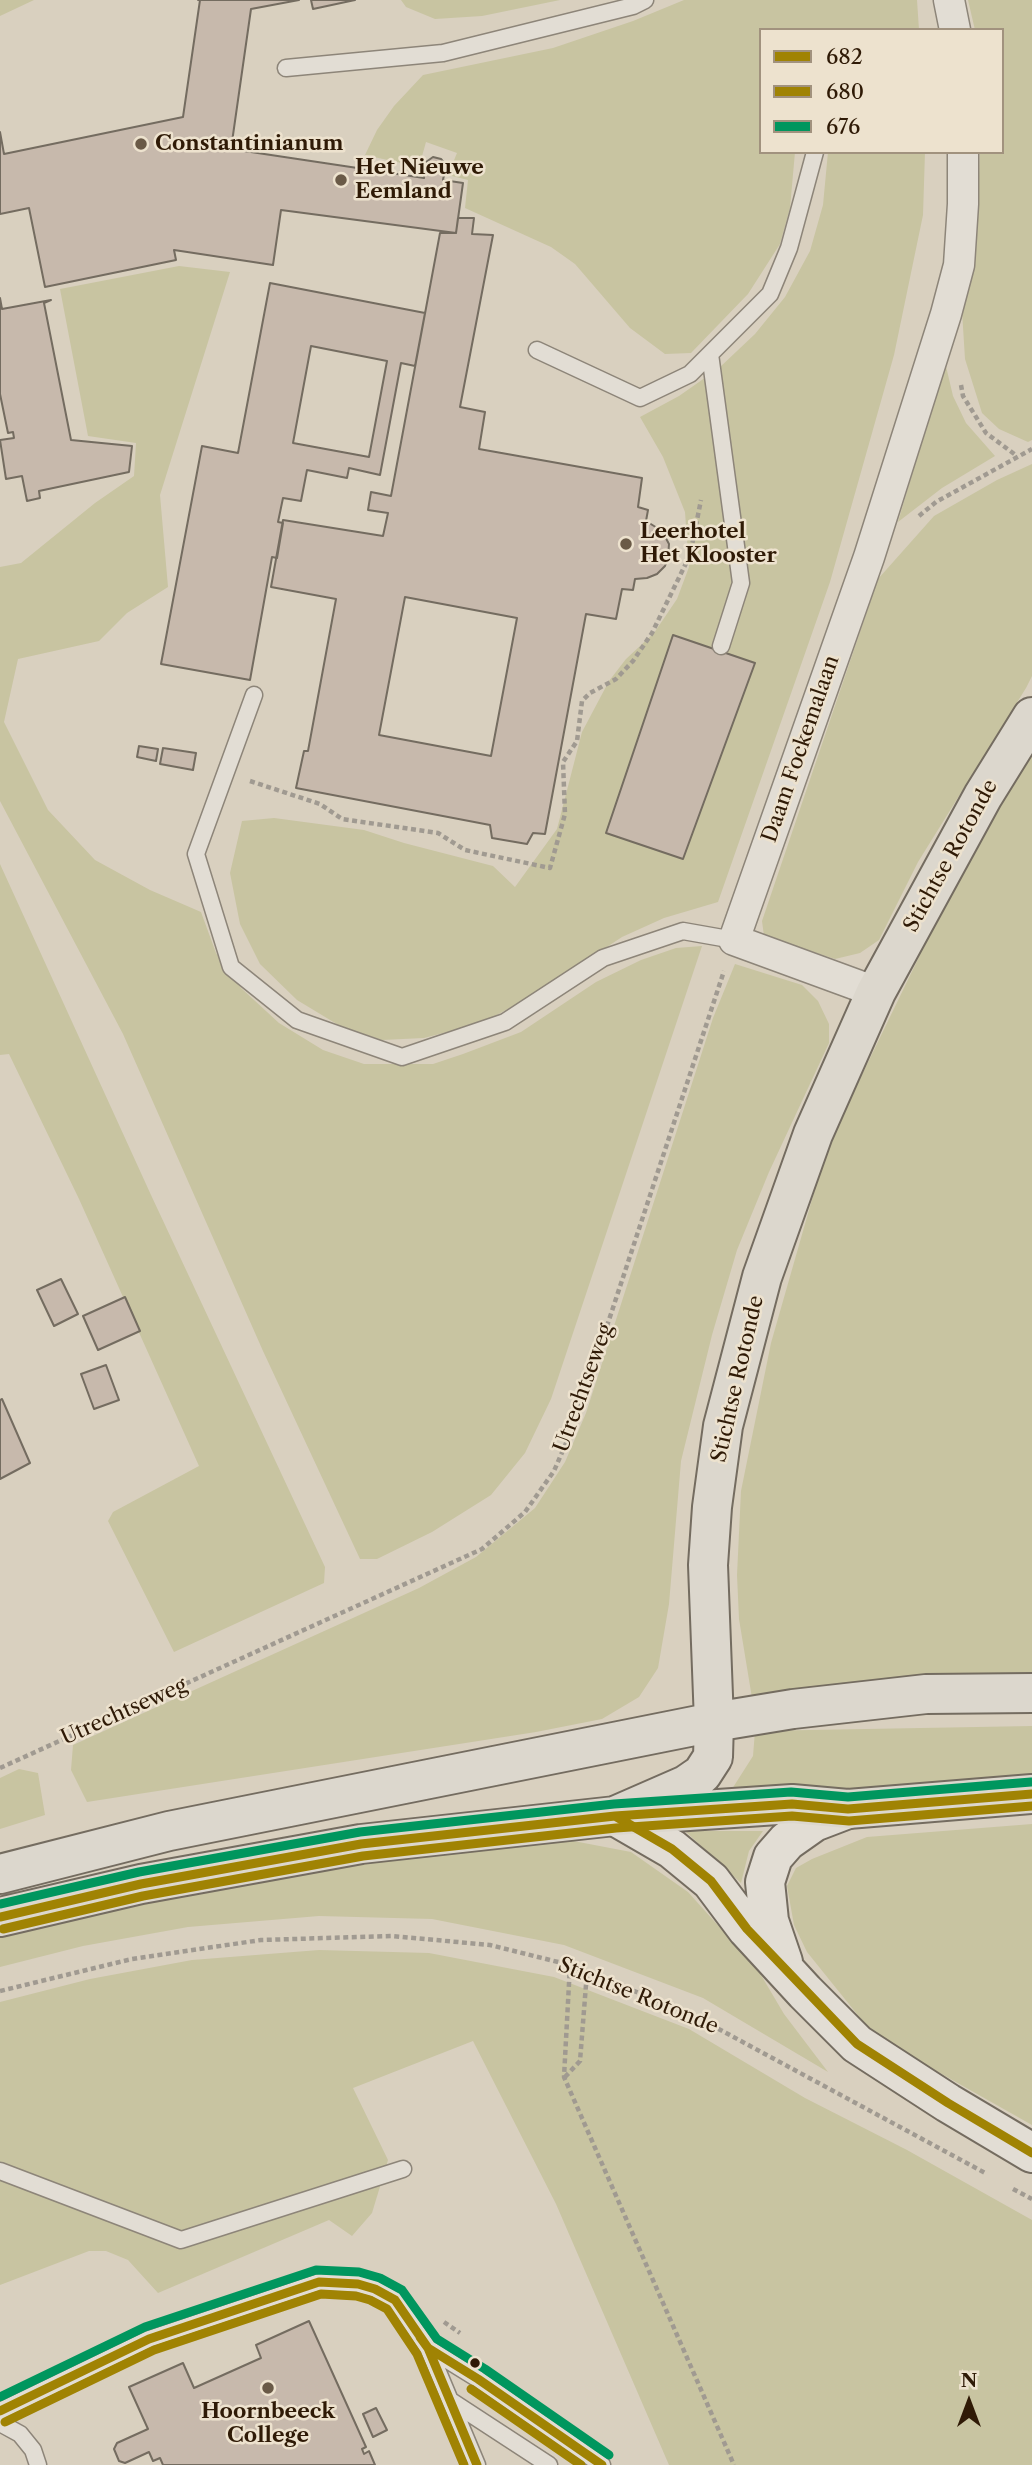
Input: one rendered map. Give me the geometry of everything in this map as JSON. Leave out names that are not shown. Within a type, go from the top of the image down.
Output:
[{"type":"main road","name":"Stichtse Rotonde","points":[[615,1816],[686,1785],[702,1773],[713,1757],[708,1565],[712,1507],[723,1426],[762,1277],[813,1134],[876,992],[982,796],[1032,717]]},
{"type":"main road","points":[[0,1874],[169,1831],[714,1722],[793,1709],[926,1694],[1032,1693]]},
{"type":"main road","points":[[0,1917],[141,1884],[361,1844],[615,1816],[792,1804],[848,1809],[1032,1794]]},
{"type":"street","points":[[950,0],[956,28]]},
{"type":"street","name":"Daam Fockemalaan","points":[[734,940],[869,557],[946,314],[959,265],[963,154]]},
{"type":"street","points":[[734,940],[876,992]]},
{"type":"street","points":[[785,1968],[769,1921],[765,1882],[773,1857],[787,1841],[814,1822],[848,1809]]},
{"type":"street","points":[[615,1816],[672,1849],[711,1881],[747,1929],[857,2044],[1032,2153]]},
{"type":"lane","points":[[286,68],[443,53],[633,6],[645,0]]},
{"type":"lane","points":[[537,350],[640,398],[690,374],[770,293],[789,248],[815,154]]},
{"type":"lane","points":[[710,354],[741,583],[720,646]]},
{"type":"lane","points":[[254,695],[196,854],[231,967],[298,1020],[402,1057],[505,1022],[603,958],[683,931],[734,940]]},
{"type":"lane","points":[[0,2171],[181,2240],[403,2169]]},
{"type":"lane","points":[[0,2411],[149,2339],[319,2282],[358,2284],[375,2289],[395,2300],[428,2348],[475,2460],[490,2465]]},
{"type":"lane","points":[[428,2348],[478,2379],[602,2465]]},
{"type":"lane","points":[[451,2401],[549,2465]]},
{"type":"lane","points":[[0,2423],[20,2434],[33,2450],[38,2465]]},
{"type":"path","points":[[960,383],[963,396],[986,433],[1017,456]]},
{"type":"path","points":[[917,518],[936,502],[1032,449]]},
{"type":"path","points":[[226,771],[320,804],[342,819],[438,833],[465,850],[550,868],[565,814],[563,762],[577,741],[582,701],[590,693],[615,679],[633,661],[652,633],[690,555],[702,498],[727,475]]},
{"type":"path","name":"Utrechtseweg","points":[[0,1768],[482,1549],[525,1512],[554,1471],[576,1420],[734,940]]},
{"type":"path","name":"Stichtse Rotonde","points":[[0,1991],[132,1959],[261,1940],[392,1936],[490,1945],[570,1965],[691,2014],[997,2180]]},
{"type":"path","points":[[570,1965],[564,2077],[734,2465]]},
{"type":"path","points":[[564,2077],[579,2061],[587,1972]]},
{"type":"path","points":[[1008,2186],[1032,2199]]},
{"type":"shaded area","points":[[0,0],[34,0],[0,16]]},
{"type":"shaded area","points":[[401,0],[560,0],[482,16],[435,19],[406,7]]},
{"type":"shaded area","points":[[684,0],[917,0],[919,28],[759,28],[759,154],[795,154],[790,208],[780,244],[748,294],[691,353],[665,354],[630,328],[575,264],[551,247],[465,208],[468,180],[448,175],[457,153],[426,142],[419,167],[365,155],[377,130],[394,106],[423,75],[553,48],[633,21]]},
{"type":"shaded area","points":[[968,0],[1032,0],[1032,440],[1028,442],[999,429],[982,413],[965,359],[962,311],[976,249],[980,154],[1004,154],[1004,28],[975,28]]},
{"type":"shaded area","points":[[828,154],[925,154],[923,215],[894,355],[830,582],[718,902],[664,918],[622,937],[537,993],[482,1023],[424,1038],[382,1040],[340,1026],[297,1000],[260,964],[240,924],[230,873],[242,821],[274,818],[364,830],[493,866],[515,887],[557,829],[582,732],[609,681],[626,659],[654,633],[677,599],[689,567],[685,512],[663,457],[640,417],[679,396],[719,368],[755,334],[785,297],[810,251],[823,205]]},
{"type":"shaded area","points":[[179,266],[230,272],[160,495],[168,587],[127,613],[99,641],[18,659],[4,722],[48,810],[95,860],[150,890],[201,912],[216,953],[241,988],[279,1023],[323,1050],[364,1064],[433,1064],[463,1054],[521,1032],[596,982],[641,960],[676,948],[702,946],[551,1399],[525,1453],[491,1495],[432,1532],[377,1559],[360,1559],[263,1351],[123,1034],[0,801],[0,567],[21,563],[95,503],[134,476],[136,443],[88,436],[60,289]]},
{"type":"shaded area","points":[[945,362],[953,396],[966,423],[995,456],[942,488],[898,522]]},
{"type":"shaded area","points":[[1032,464],[1032,676],[1026,688],[918,862],[879,940],[860,953],[835,959],[764,936],[762,921],[878,579],[934,516],[997,480]]},
{"type":"shaded area","points":[[1032,750],[1032,1678],[752,1698],[739,1619],[737,1575],[741,1491],[771,1343],[827,1147],[964,864]]},
{"type":"shaded area","points":[[0,864],[325,1567],[324,1583],[174,1652],[108,1521],[113,1512],[199,1466],[79,1199],[9,1054],[0,1055]]},
{"type":"shaded area","points":[[735,964],[802,985],[818,1001],[829,1024],[829,1043],[769,1172],[737,1250],[712,1335],[681,1461],[669,1604],[658,1668],[639,1697],[602,1719],[536,1732],[87,1802],[71,1770],[73,1745],[419,1588],[476,1557],[535,1508],[565,1462],[586,1413],[713,1018]]},
{"type":"shaded area","points":[[1032,1726],[1032,1775],[725,1800],[753,1756],[755,1731]]},
{"type":"shaded area","points":[[19,1769],[38,1773],[45,1815],[0,1829],[0,1778]]},
{"type":"shaded area","points":[[1032,1824],[1032,2125],[901,2051],[865,2024],[807,1952],[794,1925],[787,1886],[796,1868],[867,1837]]},
{"type":"shaded area","points":[[685,1831],[763,1831],[749,1851],[741,1883]]},
{"type":"shaded area","points":[[563,1839],[631,1852],[688,1892],[758,1970],[784,2014],[828,2072],[703,1998],[564,1945],[432,1919],[319,1916],[188,1927],[83,1946],[0,1967],[0,1931],[299,1868]]},
{"type":"shaded area","points":[[319,1950],[429,1953],[554,1977],[689,2029],[805,2098],[907,2150],[1032,2220],[1032,2465],[669,2465],[556,2204],[473,2041],[353,2088],[388,2160],[372,2213],[352,2236],[329,2220],[158,2293],[128,2260],[106,2251],[89,2251],[0,2285],[0,2002],[90,1979],[192,1960]]},
{"type":"building","name":"Constantinianum","points":[[200,0],[299,0],[251,9],[231,149],[424,178],[426,162],[433,157],[441,159],[446,165],[443,180],[463,183],[456,233],[281,210],[273,265],[174,250],[176,260],[45,287],[29,208],[0,214],[0,132],[4,154],[183,117]]},
{"type":"building","points":[[311,0],[355,0],[313,9]]},
{"type":"building","points":[[458,218],[474,218],[472,234],[493,235],[460,407],[485,412],[479,449],[642,478],[638,507],[648,510],[646,521],[662,531],[669,544],[665,566],[657,574],[635,579],[633,590],[622,589],[616,619],[586,614],[545,834],[533,833],[527,844],[492,838],[490,825],[296,788],[304,751],[308,751],[336,599],[271,587],[283,520],[383,536],[388,513],[368,510],[371,492],[391,496],[440,233],[456,233]],"holes":[[[405,597],[517,618],[491,756],[379,735]]]},
{"type":"building","points":[[270,283],[425,313],[415,366],[401,363],[380,475],[349,468],[347,478],[307,470],[301,501],[283,498],[278,522],[283,523],[277,558],[272,557],[250,680],[161,664],[202,446],[238,453]],"holes":[[[311,346],[387,361],[369,457],[293,443]]]},
{"type":"building","points":[[0,298],[2,309],[51,300],[44,303],[71,440],[132,446],[129,472],[39,491],[40,498],[27,501],[22,476],[6,479],[0,440],[14,438],[13,432],[8,433],[0,394]]},
{"type":"building","points":[[673,635],[755,663],[683,859],[606,833]]},
{"type":"building","points":[[139,746],[158,749],[156,761],[137,757]]},
{"type":"building","points":[[163,748],[196,753],[193,770],[160,764]]},
{"type":"building","points":[[61,1279],[78,1314],[54,1326],[37,1290]]},
{"type":"building","points":[[125,1297],[140,1331],[98,1350],[83,1316]]},
{"type":"building","points":[[106,1365],[119,1400],[94,1409],[81,1374]]},
{"type":"building","points":[[2,1399],[30,1463],[0,1479],[0,1400]]},
{"type":"building","points":[[309,2321],[366,2447],[362,2449],[364,2454],[369,2451],[375,2465],[163,2465],[160,2458],[153,2461],[149,2452],[125,2463],[119,2461],[114,2449],[117,2443],[148,2429],[129,2387],[183,2363],[194,2388],[261,2358],[256,2345]]},
{"type":"building","points":[[376,2408],[387,2430],[373,2437],[363,2414]]},
{"type":"transit line","name":"676","points":[[0,1904],[139,1872],[360,1832],[614,1804],[791,1792],[848,1797],[1031,1782]]},
{"type":"transit line","name":"682","points":[[0,1917],[141,1884],[361,1844],[615,1816],[792,1804],[848,1809],[1032,1794]]},
{"type":"transit line","name":"680","points":[[3,1929],[143,1896],[363,1856],[616,1828],[792,1816],[849,1821],[1032,1806]]},
{"type":"transit line","name":"682","points":[[615,1816],[672,1849],[711,1881],[747,1929],[857,2044],[1032,2153]]},
{"type":"transit line","name":"676","points":[[0,2397],[145,2327],[316,2270],[359,2272],[380,2278],[402,2290],[437,2339],[609,2455]]},
{"type":"transit line","name":"682","points":[[0,2411],[149,2339],[319,2282],[358,2284],[375,2289],[395,2300],[428,2348],[478,2379],[602,2465]]},
{"type":"transit line","name":"680","points":[[5,2422],[154,2350],[321,2294],[356,2296],[387,2309],[417,2354],[464,2465]]},
{"type":"transit line","name":"682","points":[[420,2337],[428,2348],[477,2465]]},
{"type":"transit line","name":"680","points":[[471,2389],[581,2465]]},
{"type":"place","name":"Constantinianum","points":[[141,144]]},
{"type":"place","name":"Het Nieuwe Eemland","points":[[341,180]]},
{"type":"place","name":"Leerhotel Het Klooster","points":[[626,544]]},
{"type":"place","name":"Hoornbeeck College","points":[[268,2388]]}]
